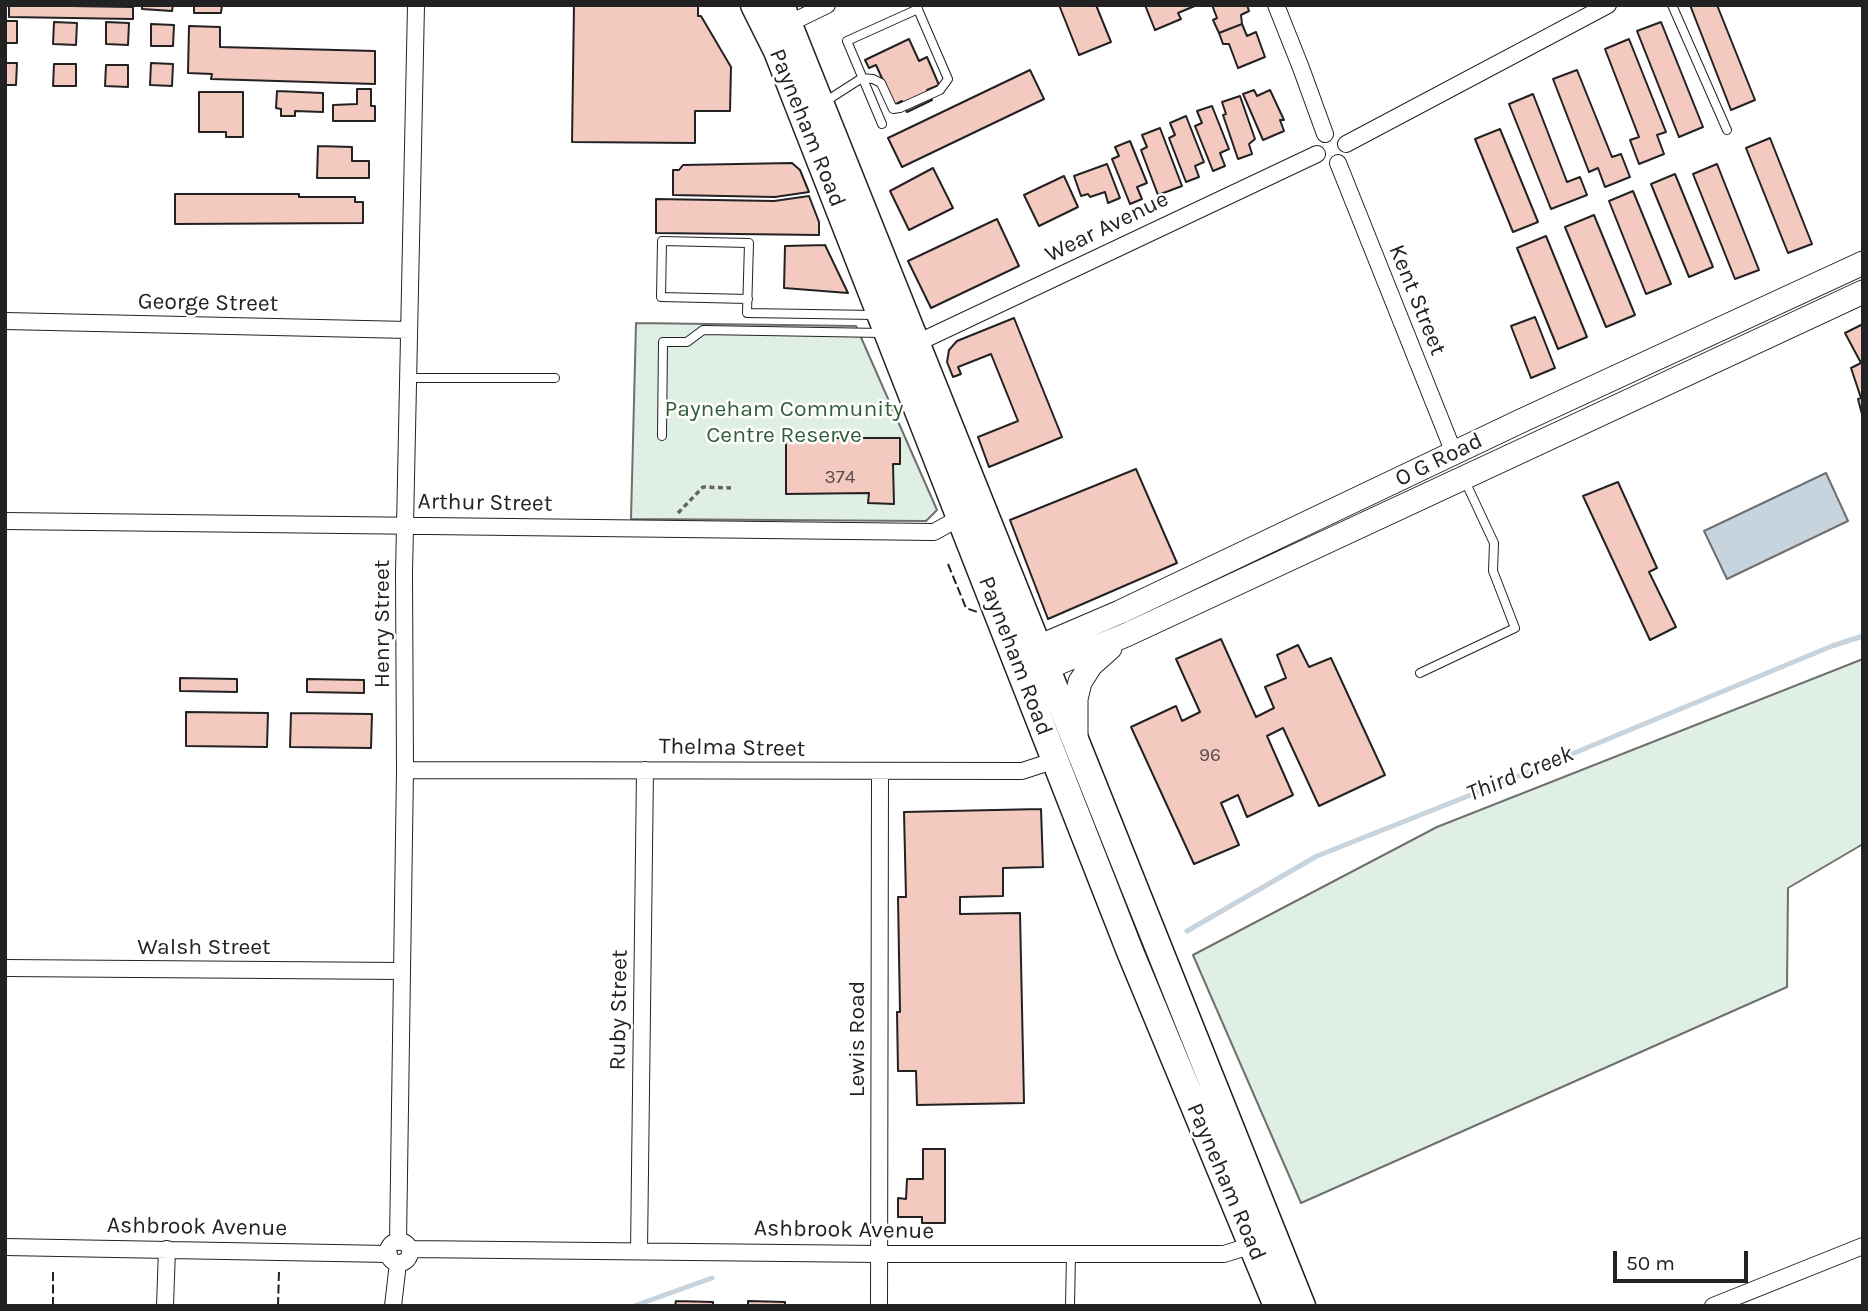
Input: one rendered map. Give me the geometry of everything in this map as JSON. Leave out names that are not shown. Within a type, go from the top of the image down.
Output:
[{"type":"main road","name":"Payneham Road","points":[[754,5],[777,51],[961,517],[1030,663]]},
{"type":"main road","name":"Payneham Road","points":[[784,15],[917,343],[1030,663],[1066,754],[1131,954],[1262,1238],[1302,1306]]},
{"type":"main road","name":"O G Road","points":[[1030,663],[1120,612],[1863,263]]},
{"type":"main road","name":"O G Road","points":[[1030,663],[1126,635],[1863,292]]},
{"type":"main road","points":[[1454,453],[1463,478]]},
{"type":"main road","points":[[1066,754],[1080,682],[1091,665],[1126,635]]},
{"type":"main road","name":"Payneham Road","points":[[1262,1238],[1278,1306]]},
{"type":"street","name":"Henry Street","points":[[393,1306],[398,1252],[405,770],[405,524],[416,5]]},
{"type":"street","points":[[784,15],[827,5]]},
{"type":"street","points":[[1276,5],[1325,134]]},
{"type":"street","points":[[1346,144],[1608,5]]},
{"type":"street","points":[[1325,134],[1339,135],[1346,144],[1346,155],[1338,163],[1324,163],[1317,154],[1318,141],[1325,134]]},
{"type":"street","name":"Wear Avenue","points":[[917,343],[1317,154]]},
{"type":"street","name":"Kent Street","points":[[1338,163],[1454,453]]},
{"type":"street","name":"George Street","points":[[5,321],[410,330]]},
{"type":"street","name":"Arthur Street","points":[[5,521],[934,532],[961,517]]},
{"type":"street","name":"Thelma Street","points":[[405,770],[1022,771],[1066,754]]},
{"type":"street","name":"Ruby Street","points":[[639,1251],[645,770]]},
{"type":"street","name":"Lewis Road","points":[[878,1306],[880,772]]},
{"type":"street","name":"Walsh Street","points":[[5,968],[402,971]]},
{"type":"street","name":"Ashbrook Avenue","points":[[5,1247],[398,1252],[1224,1254],[1262,1238]]},
{"type":"street","points":[[1713,1306],[1863,1247]]},
{"type":"street","points":[[165,1306],[167,1250]]},
{"type":"lane","points":[[1672,5],[1727,130]]},
{"type":"lane","points":[[821,105],[862,78],[881,83],[893,109],[940,90],[948,79],[917,7],[846,41],[862,78],[882,124]]},
{"type":"lane","points":[[748,299],[661,297],[662,241],[749,243],[748,299],[747,313],[885,324]]},
{"type":"lane","points":[[662,436],[663,342],[687,342],[703,330],[885,324]]},
{"type":"lane","points":[[408,378],[555,379]]},
{"type":"lane","points":[[1420,673],[1515,628],[1493,571],[1494,543],[1463,478]]},
{"type":"lane","points":[[1070,1306],[1071,1254]]},
{"type":"path","points":[[673,515],[703,488],[731,488]]},
{"type":"green space","name":"Payneham Community Centre Reserve","points":[[636,323],[856,326],[937,510],[926,521],[631,519]]},
{"type":"green space","points":[[1863,659],[1863,844],[1788,888],[1787,987],[1301,1203],[1193,955],[1437,827]]},
{"type":"shaded area","points":[[1826,473],[1848,521],[1727,579],[1704,531]]},
{"type":"building","points":[[9,5],[133,7],[133,19],[9,17]]},
{"type":"building","points":[[142,5],[173,5],[172,11],[142,9]]},
{"type":"building","points":[[194,5],[222,5],[221,13],[194,13]]},
{"type":"building","points":[[574,5],[698,5],[698,16],[701,16],[731,67],[730,111],[695,111],[695,143],[572,142]]},
{"type":"building","points":[[1059,5],[1096,5],[1111,42],[1079,55]]},
{"type":"building","points":[[1145,5],[1197,5],[1178,13],[1181,19],[1155,30]]},
{"type":"building","points":[[1212,5],[1247,5],[1249,11],[1241,15],[1242,24],[1219,33],[1213,20],[1217,18]]},
{"type":"building","points":[[1690,5],[1717,5],[1755,100],[1731,110]]},
{"type":"building","points":[[5,21],[17,21],[17,43],[5,43]]},
{"type":"building","points":[[54,22],[77,23],[76,45],[53,44]]},
{"type":"building","points":[[106,22],[129,23],[128,45],[106,44]]},
{"type":"building","points":[[1661,22],[1703,127],[1679,137],[1637,31]]},
{"type":"building","points":[[151,24],[174,25],[173,46],[151,46]]},
{"type":"building","points":[[1242,24],[1247,36],[1256,32],[1265,57],[1238,68],[1229,44],[1223,44],[1219,33]]},
{"type":"building","points":[[189,26],[220,27],[220,47],[375,51],[375,84],[211,79],[212,74],[188,73]]},
{"type":"building","points":[[909,39],[919,61],[927,57],[939,85],[927,90],[932,100],[907,112],[902,101],[894,105],[876,65],[869,68],[865,60]]},
{"type":"building","points":[[1629,39],[1666,132],[1657,135],[1664,154],[1639,164],[1630,140],[1639,137],[1605,49]]},
{"type":"building","points":[[5,63],[17,63],[16,85],[5,85]]},
{"type":"building","points":[[151,63],[173,64],[172,86],[150,85]]},
{"type":"building","points":[[54,64],[76,64],[76,86],[53,86]]},
{"type":"building","points":[[106,65],[128,65],[128,87],[105,86]]},
{"type":"building","points":[[1030,70],[1044,99],[902,167],[888,138]]},
{"type":"building","points":[[1577,70],[1612,157],[1621,154],[1630,177],[1605,187],[1598,168],[1589,172],[1553,79]]},
{"type":"building","points":[[357,89],[371,89],[371,106],[375,106],[375,121],[333,121],[333,105],[357,104]]},
{"type":"building","points":[[1254,90],[1257,96],[1270,90],[1284,120],[1280,120],[1284,131],[1263,140],[1243,94]]},
{"type":"building","points":[[277,91],[323,93],[323,112],[295,111],[295,116],[281,116],[281,109],[276,108]]},
{"type":"building","points":[[199,92],[243,92],[243,137],[226,137],[226,132],[199,132]]},
{"type":"building","points":[[1533,94],[1567,182],[1580,177],[1587,195],[1551,209],[1509,104]]},
{"type":"building","points":[[1240,96],[1255,139],[1249,144],[1252,154],[1238,159],[1223,115],[1226,114],[1222,102]]},
{"type":"building","points":[[1212,106],[1229,149],[1220,153],[1225,166],[1213,171],[1195,126],[1202,123],[1197,111]]},
{"type":"building","points":[[1186,116],[1204,162],[1195,166],[1199,177],[1186,182],[1169,138],[1175,135],[1170,123]]},
{"type":"building","points":[[1160,128],[1182,186],[1158,195],[1141,150],[1147,147],[1142,135]]},
{"type":"building","points":[[1500,129],[1538,222],[1513,232],[1475,139]]},
{"type":"building","points":[[1770,138],[1812,244],[1788,253],[1746,148]]},
{"type":"building","points":[[1130,141],[1147,183],[1137,187],[1142,199],[1130,204],[1112,159],[1119,156],[1115,147]]},
{"type":"building","points":[[318,146],[352,147],[352,161],[369,161],[369,178],[317,178]]},
{"type":"building","points":[[792,163],[800,170],[809,192],[775,197],[673,195],[673,170],[679,170],[683,165]]},
{"type":"building","points":[[1107,164],[1120,198],[1108,203],[1105,192],[1090,197],[1088,194],[1081,196],[1074,176]]},
{"type":"building","points":[[1717,164],[1759,270],[1735,279],[1693,174]]},
{"type":"building","points":[[933,168],[953,208],[909,230],[890,191]]},
{"type":"building","points":[[1675,174],[1713,267],[1689,277],[1651,184]]},
{"type":"building","points":[[1064,176],[1078,207],[1039,226],[1024,195]]},
{"type":"building","points":[[1633,191],[1671,284],[1646,294],[1609,201]]},
{"type":"building","points":[[175,194],[355,197],[355,202],[363,202],[363,223],[175,224]]},
{"type":"building","points":[[809,196],[819,222],[819,235],[656,233],[656,199],[774,201]]},
{"type":"building","points":[[1594,215],[1635,315],[1606,327],[1565,227]]},
{"type":"building","points":[[997,219],[1019,266],[931,308],[908,261]]},
{"type":"building","points":[[1546,236],[1587,337],[1558,349],[1517,248]]},
{"type":"building","points":[[825,245],[848,293],[784,288],[785,246]]},
{"type":"building","points":[[1535,317],[1555,368],[1531,378],[1511,326]]},
{"type":"building","points":[[1014,318],[1062,437],[989,467],[978,437],[1018,421],[991,354],[958,367],[961,374],[953,377],[947,362],[949,350],[957,341]]},
{"type":"building","points":[[1863,324],[1863,418],[1858,399],[1861,398],[1851,368],[1861,363],[1845,333]]},
{"type":"building","points":[[786,438],[900,438],[900,464],[893,464],[894,504],[868,503],[869,493],[786,494]]},
{"type":"building","points":[[1136,469],[1177,563],[1048,619],[1010,520]]},
{"type":"building","points":[[1618,482],[1657,568],[1649,572],[1676,627],[1650,640],[1583,496]]},
{"type":"building","points":[[1221,639],[1256,717],[1274,708],[1265,687],[1286,678],[1277,655],[1298,645],[1309,667],[1331,658],[1385,775],[1319,806],[1283,728],[1267,736],[1293,795],[1247,817],[1238,795],[1221,803],[1239,845],[1194,864],[1131,727],[1176,706],[1182,721],[1200,712],[1176,659]]},
{"type":"building","points":[[180,678],[237,679],[237,692],[180,691]]},
{"type":"building","points":[[307,679],[364,680],[364,693],[307,692]]},
{"type":"building","points":[[186,712],[268,713],[267,747],[186,746]]},
{"type":"building","points":[[291,713],[372,714],[371,748],[290,747]]},
{"type":"building","points":[[1041,809],[1043,867],[1003,868],[1003,896],[960,897],[960,914],[1020,913],[1024,1103],[917,1105],[916,1071],[898,1071],[898,897],[906,897],[904,812]]},
{"type":"building","points":[[923,1149],[945,1149],[945,1223],[922,1223],[922,1217],[898,1217],[898,1198],[906,1199],[907,1179],[923,1179]]},
{"type":"building","points":[[676,1301],[713,1302],[713,1306],[675,1306]]},
{"type":"building","points":[[748,1301],[785,1302],[785,1306],[748,1306]]},
{"type":"waterway","name":"Third Creek","points":[[1187,931],[1317,856],[1832,646],[1863,636]]},
{"type":"waterway","name":"Third Creek","points":[[634,1306],[712,1278]]},
{"type":"fence","points":[[948,564],[966,608],[977,612]]},
{"type":"fence","points":[[53,1271],[53,1306]]},
{"type":"fence","points":[[278,1306],[279,1271]]}]
